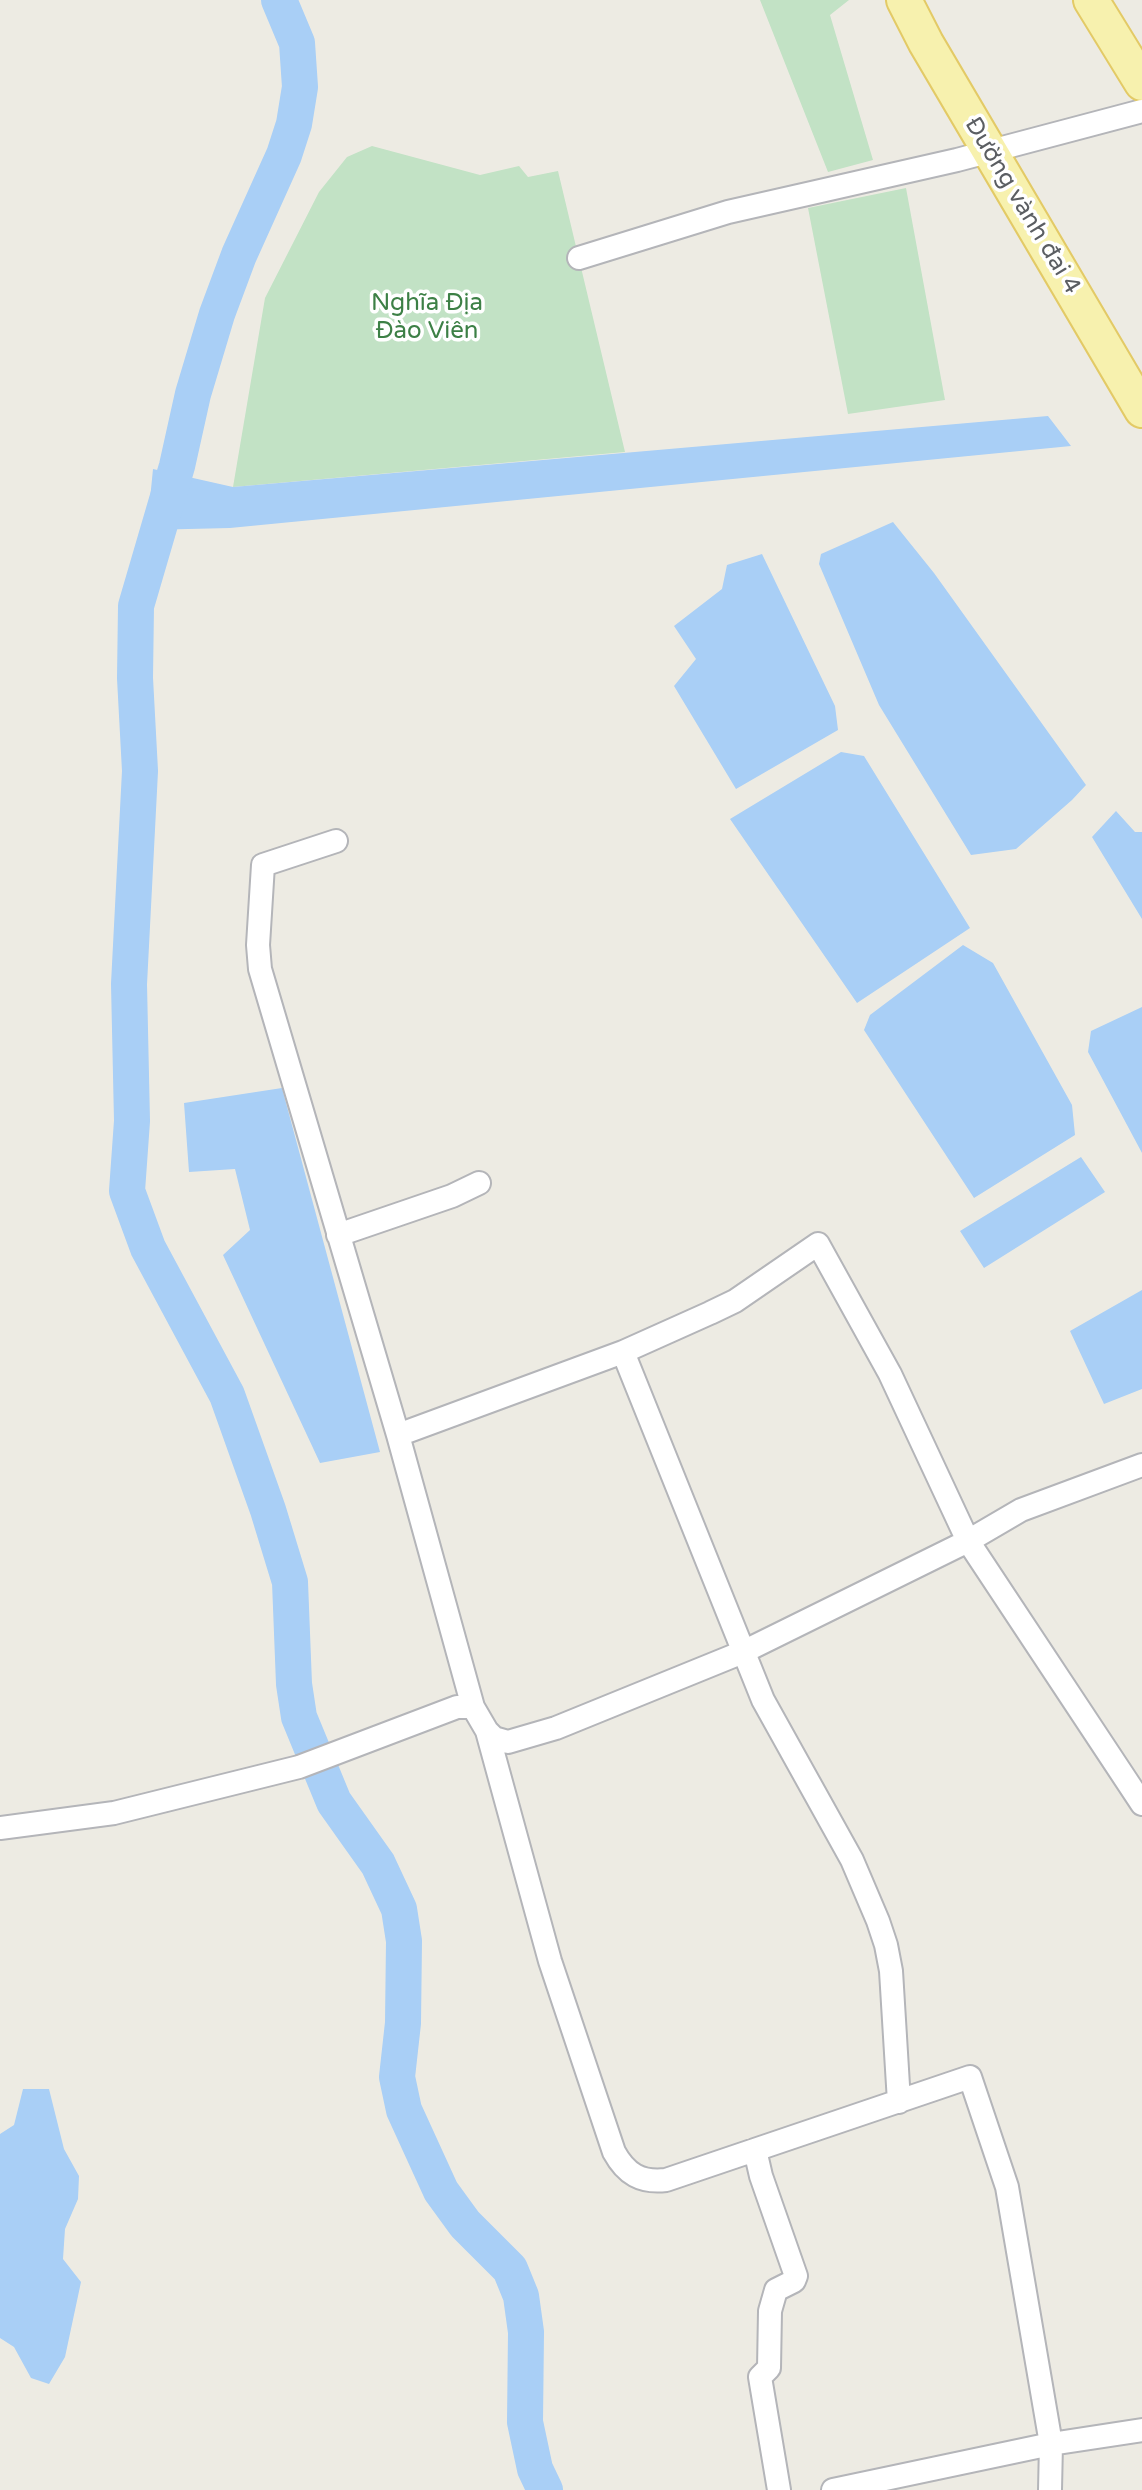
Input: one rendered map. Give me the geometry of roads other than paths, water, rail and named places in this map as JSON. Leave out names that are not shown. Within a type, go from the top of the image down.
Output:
[{"type":"main road","name":"Đường vành đai 4","points":[[904,0],[926,43],[1142,410]]},
{"type":"main road","points":[[1091,0],[1142,83]]},
{"type":"street","points":[[579,258],[728,212],[990,152],[1142,111]]},
{"type":"street","points":[[336,841],[263,865],[258,945],[260,969],[398,1435],[473,1707],[494,1738],[508,1742],[533,1736],[743,1652],[968,1541],[1021,1510],[1142,1465]]},
{"type":"street","points":[[338,1235],[452,1196],[479,1183]]},
{"type":"street","points":[[398,1435],[623,1352],[735,1301],[818,1244],[890,1374],[968,1541],[1142,1804]]},
{"type":"street","points":[[623,1352],[773,1722],[852,1860],[886,1945],[891,1971],[899,2102]]},
{"type":"street","points":[[0,1828],[114,1813],[299,1767],[457,1707],[473,1707]]},
{"type":"street","points":[[487,1731],[550,1961],[614,2152],[622,2167],[636,2177],[651,2182],[666,2180],[970,2077],[1007,2187],[1051,2444],[1050,2490]]},
{"type":"street","points":[[755,2150],[796,2276],[794,2281],[776,2290],[770,2311],[769,2368],[760,2377],[779,2490]]},
{"type":"street","points":[[833,2490],[1051,2444],[1142,2430]]},
{"type":"water","points":[[1048,416],[1071,446],[230,528],[147,530],[153,469],[233,487]]},
{"type":"water","points":[[893,522],[934,573],[1086,785],[1016,849],[971,855],[879,705],[819,564],[821,554]]},
{"type":"water","points":[[762,554],[835,706],[838,730],[736,789],[674,686],[696,659],[674,626],[722,589],[727,565]]},
{"type":"water","points":[[841,752],[864,756],[970,928],[857,1003],[730,819]]},
{"type":"water","points":[[1116,811],[1135,832],[1142,832],[1142,919],[1092,837]]},
{"type":"water","points":[[963,945],[993,963],[1072,1105],[1075,1135],[974,1198],[864,1030],[870,1015]]},
{"type":"water","points":[[1142,1007],[1142,1153],[1088,1052],[1091,1031]]},
{"type":"water","points":[[282,1088],[380,1452],[320,1463],[223,1255],[250,1230],[235,1169],[189,1172],[184,1103]]},
{"type":"water","points":[[1081,1157],[1105,1192],[984,1268],[960,1231]]},
{"type":"water","points":[[1142,1290],[1142,1389],[1104,1404],[1070,1331]]},
{"type":"water","points":[[23,2089],[49,2089],[64,2149],[79,2176],[78,2199],[65,2229],[63,2259],[81,2282],[65,2357],[49,2384],[31,2378],[14,2347],[0,2338],[0,2134],[14,2125]]},
{"type":"waterway","points":[[279,0],[297,43],[300,87],[294,124],[217,314],[136,606],[135,678],[140,771],[129,984],[132,1121],[127,1191],[148,1248],[227,1395],[268,1510],[290,1582],[294,1684],[299,1717],[334,1802],[378,1864],[399,1909],[404,1941],[403,2023],[397,2077],[404,2110],[441,2191],[465,2224],[510,2269],[521,2296],[526,2332],[525,2422],[535,2469],[545,2490]]},
{"type":"park label","name":"Nghĩa Địa Đào Viên","points":[[427,318]]}]
